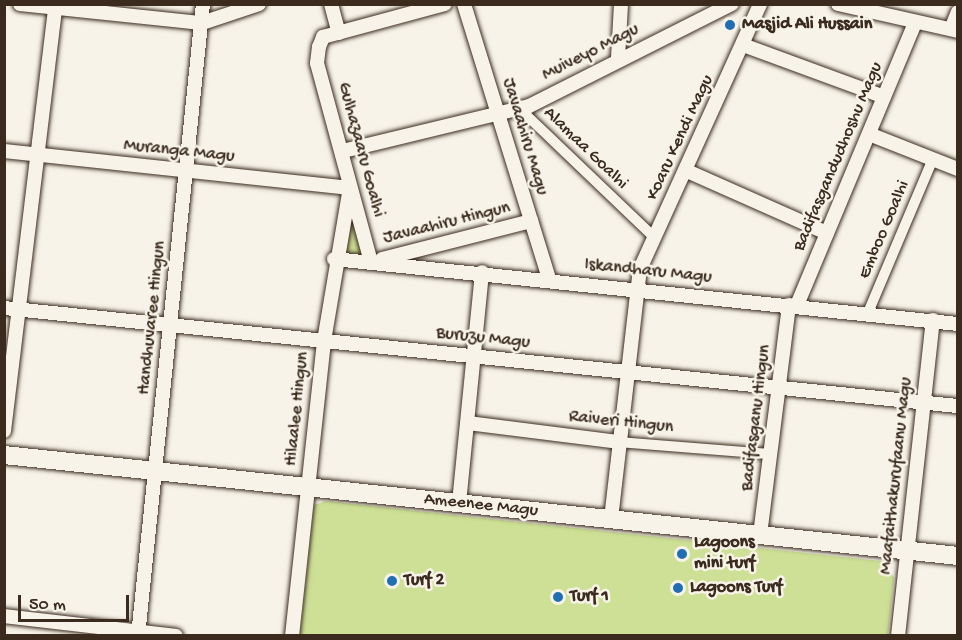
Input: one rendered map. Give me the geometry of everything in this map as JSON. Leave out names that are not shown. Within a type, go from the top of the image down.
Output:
[{"type":"street","points":[[20,4],[202,23],[259,4]]},
{"type":"street","name":"Handhuvaree Hingun","points":[[138,634],[203,4]]},
{"type":"street","points":[[331,4],[339,33],[445,4]]},
{"type":"street","name":"Javaahiru Magu","points":[[464,4],[550,281]]},
{"type":"street","points":[[618,58],[621,4]]},
{"type":"street","name":"Muiveyo Magu","points":[[343,152],[520,109],[618,58],[732,4]]},
{"type":"street","name":"Koaru Kendi Magu","points":[[611,519],[625,372],[636,288],[654,237],[687,171],[760,4]]},
{"type":"street","points":[[838,4],[954,30],[957,12]]},
{"type":"street","points":[[4,431],[22,310],[56,6]]},
{"type":"street","name":"Badifasgandudhoshu Magu","points":[[793,305],[827,233],[915,23]]},
{"type":"street","name":"Gulhazaaru Goalhi","points":[[339,33],[323,37],[317,63],[371,262]]},
{"type":"street","points":[[743,45],[884,97]]},
{"type":"street","name":"Alamaa Goalhi","points":[[520,109],[654,237]]},
{"type":"street","points":[[869,134],[957,169]]},
{"type":"street","name":"Muranga Magu","points":[[4,151],[350,188]]},
{"type":"street","name":"Emboo Goalhi","points":[[867,315],[933,159]]},
{"type":"street","points":[[687,171],[827,233]]},
{"type":"street","name":"Hilaalee Hingun","points":[[292,636],[334,259],[350,188]]},
{"type":"street","name":"Javaahiru Hingun","points":[[371,262],[531,221]]},
{"type":"street","name":"Iskandharu Magu","points":[[334,259],[636,288],[957,324]]},
{"type":"street","points":[[459,503],[482,272]]},
{"type":"street","name":"Badifasganu Hingun","points":[[760,535],[778,387],[793,305]]},
{"type":"street","name":"Buruzu Magu","points":[[4,308],[957,406]]},
{"type":"street","name":"Maafaithakurufaanu Magu","points":[[898,636],[933,320]]},
{"type":"street","name":"Raiveri Hingun","points":[[468,423],[618,442],[770,454]]},
{"type":"street","name":"Ameenee Magu","points":[[4,455],[957,556]]},
{"type":"street","points":[[4,616],[138,634],[176,636]]},
{"type":"green space","points":[[350,188],[371,262],[334,259]]},
{"type":"green space","points":[[326,501],[881,561],[894,577],[888,635],[300,635],[314,505]]},
{"type":"place","name":"Masjid Ali Hussain","points":[[730,25]]},
{"type":"place","name":"Lagoons mini turf","points":[[682,554]]},
{"type":"place","name":"Turf 2","points":[[392,581]]},
{"type":"place","name":"Lagoons Turf","points":[[678,588]]},
{"type":"place","name":"Turf 1","points":[[558,597]]}]
